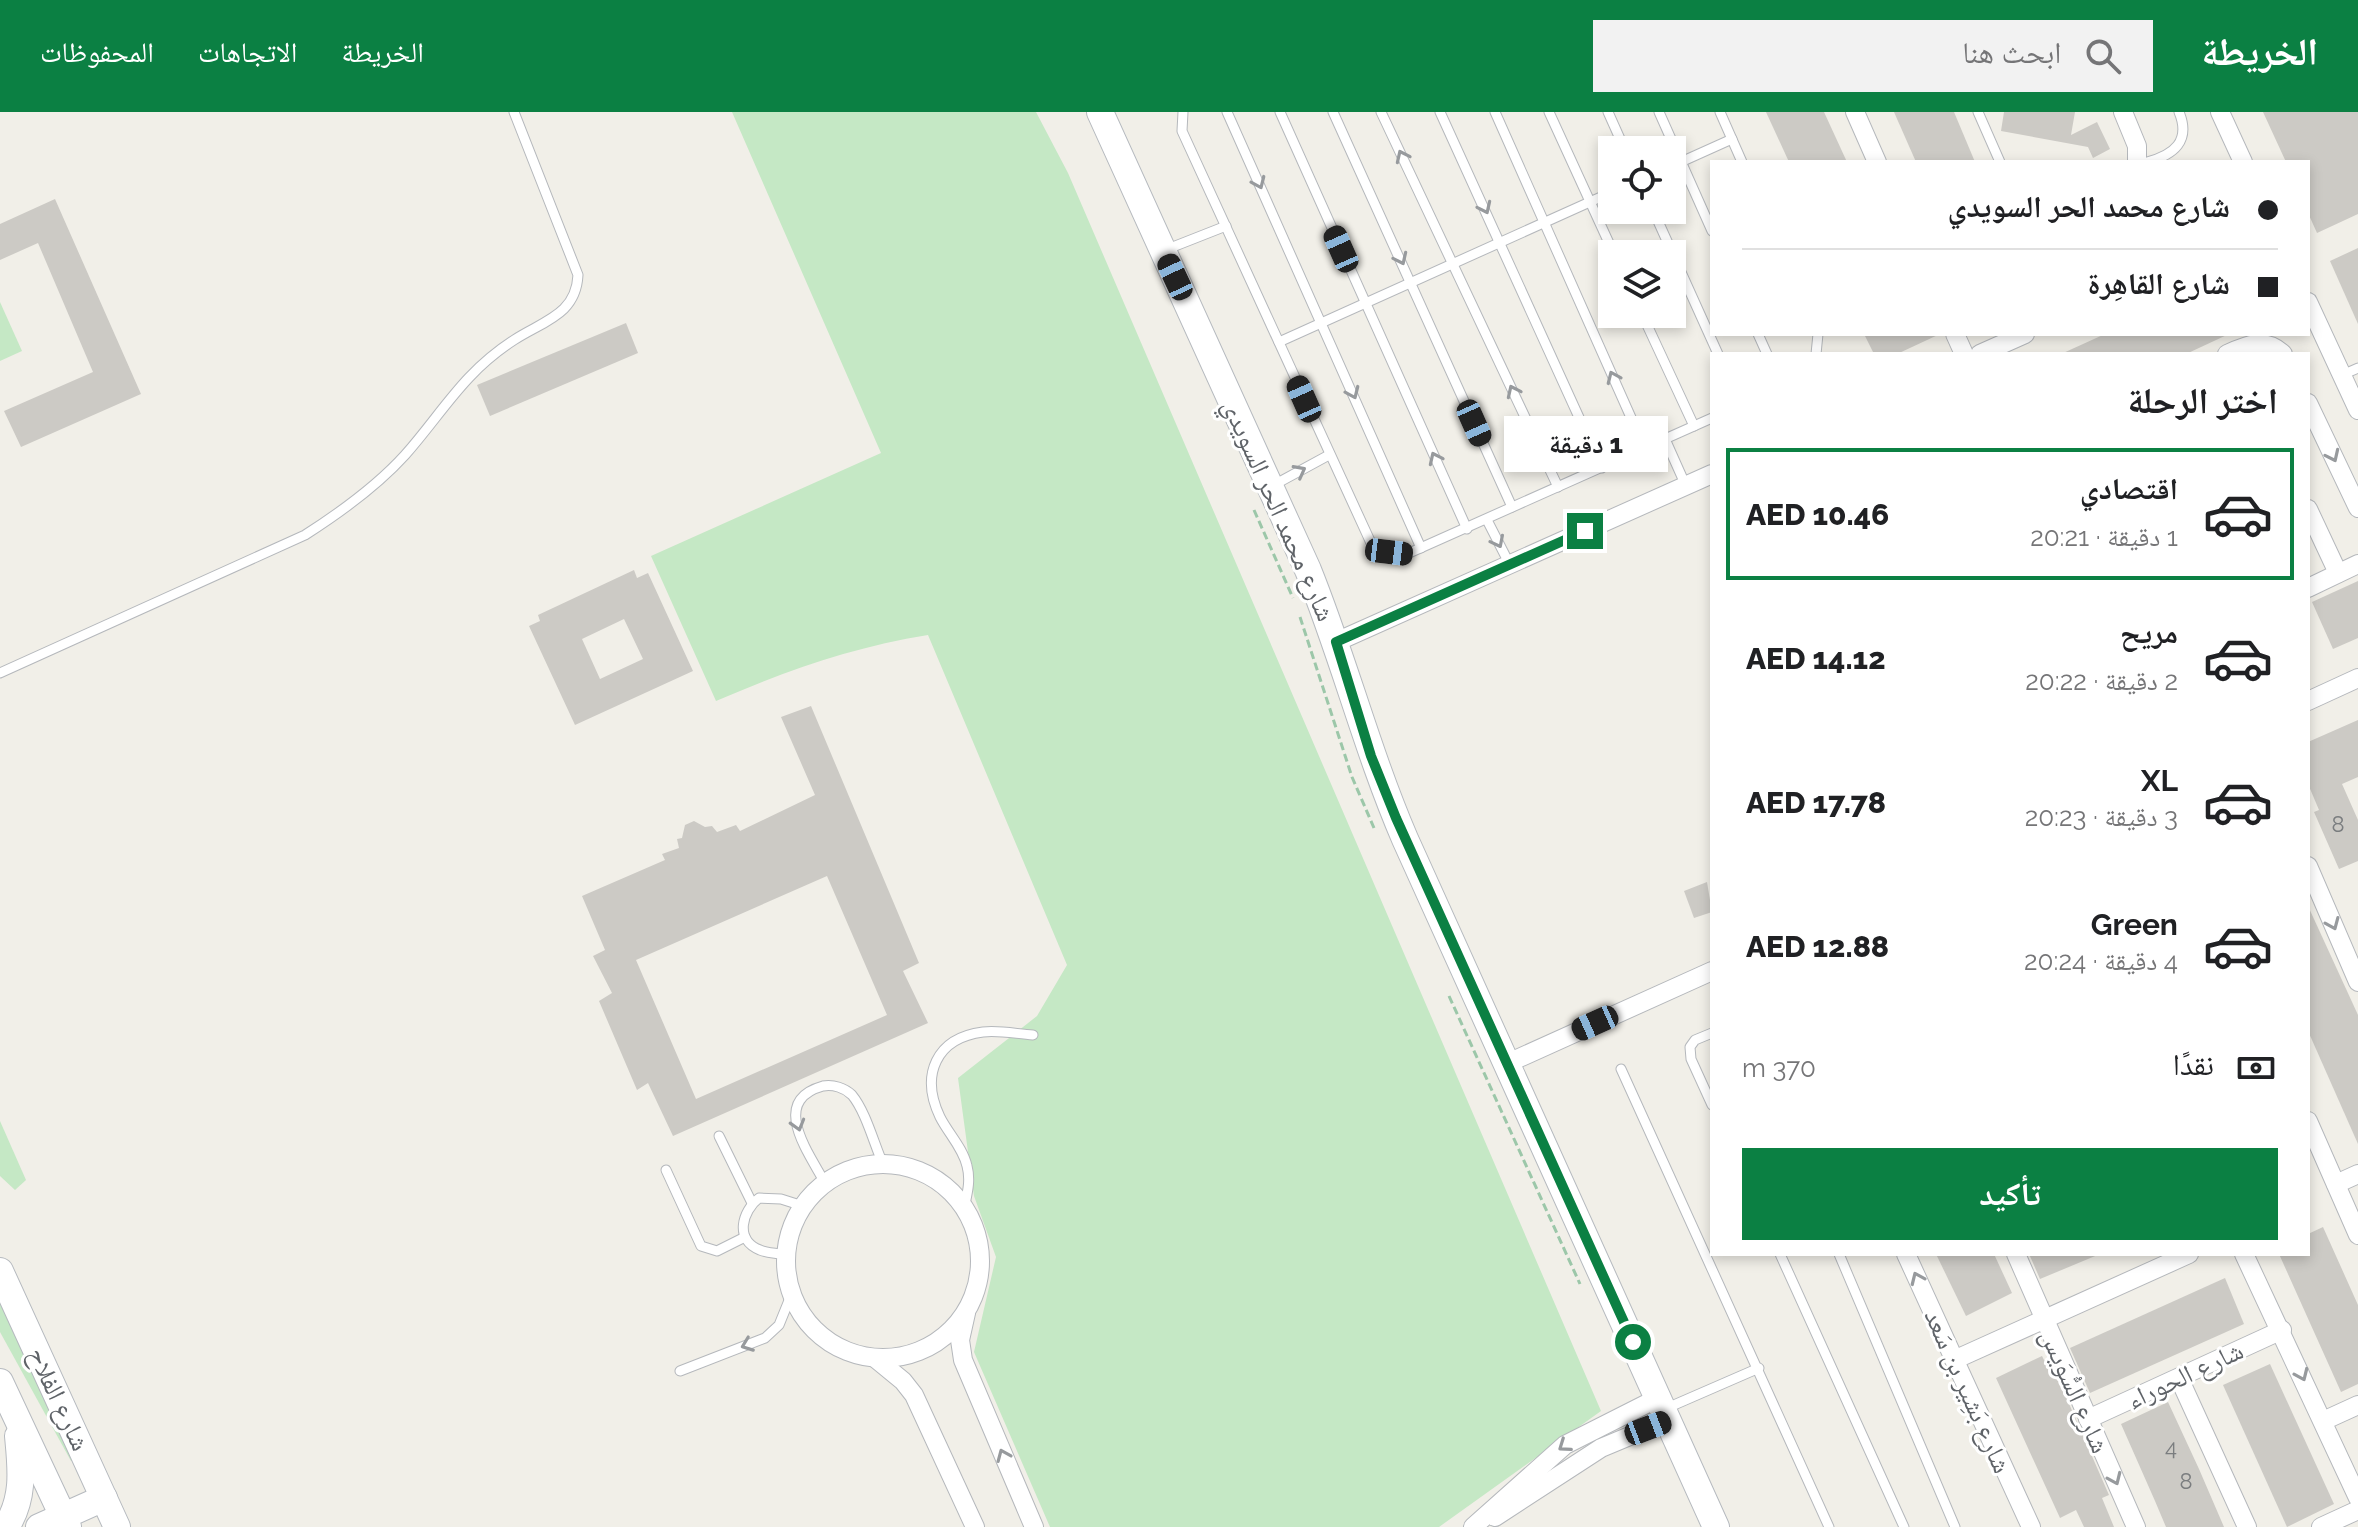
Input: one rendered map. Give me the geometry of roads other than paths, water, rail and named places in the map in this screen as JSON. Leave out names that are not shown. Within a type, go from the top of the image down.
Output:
[{"type":"street","name":"شارع محمد الحر السويدي","points":[[1100,112],[1271,486],[1336,642],[1387,798],[1716,1527]]},
{"type":"street","points":[[1855,112],[1876,160]]},
{"type":"street","points":[[2123,112],[2137,146],[2137,160]]},
{"type":"street","points":[[2220,112],[2242,160]]},
{"type":"street","points":[[2310,305],[2350,371],[2358,410]]},
{"type":"street","points":[[1984,352],[2020,336]]},
{"type":"street","points":[[2235,351],[2266,343],[2280,352]]},
{"type":"street","points":[[2310,407],[2358,508]]},
{"type":"street","points":[[1336,642],[1710,475]]},
{"type":"street","points":[[2310,513],[2338,573]]},
{"type":"street","points":[[2310,587],[2358,564]]},
{"type":"street","points":[[2310,700],[2358,678]]},
{"type":"street","points":[[2310,871],[2358,982]]},
{"type":"street","points":[[1508,1063],[1710,972]]},
{"type":"street","points":[[2310,1126],[2358,1235]]},
{"type":"street","points":[[967,1309],[950,1331],[928,1347],[902,1356],[875,1358],[848,1352],[829,1342],[802,1315],[792,1293],[785,1255],[793,1224],[803,1206],[834,1176],[863,1165],[895,1164],[925,1173],[951,1191],[964,1209],[979,1247],[978,1279],[960,1340],[963,1360],[1034,1527]]},
{"type":"street","points":[[2336,1184],[2358,1174]]},
{"type":"street","name":"شارع بَشِير بن سَعد","points":[[1907,1256],[2031,1527]]},
{"type":"street","name":"شارع السُّوَيس","points":[[2017,1256],[2136,1527]]},
{"type":"street","points":[[1954,1360],[2185,1256]]},
{"type":"street","points":[[2245,1256],[2358,1498]]},
{"type":"street","name":"شارع الفلاح","points":[[0,1271],[117,1527]]},
{"type":"street","name":"شارع الحوراء","points":[[2088,1419],[2282,1330]]},
{"type":"street","points":[[875,1358],[903,1381],[914,1395],[975,1527]]},
{"type":"street","points":[[2179,1378],[2247,1527]]},
{"type":"street","name":"شارع الفلاح","points":[[0,1382],[57,1523]]},
{"type":"street","points":[[2323,1421],[2358,1405]]},
{"type":"street","points":[[1474,1527],[1552,1454],[1592,1428],[1663,1409]]},
{"type":"street","points":[[1474,1527],[1520,1502],[1663,1409]]},
{"type":"street","points":[[6,1527],[16,1510],[21,1482],[17,1420]]},
{"type":"street","points":[[1592,1428],[1601,1448]]},
{"type":"street","points":[[57,1523],[104,1498]]},
{"type":"street","points":[[2321,1527],[2358,1510]]},
{"type":"lane","points":[[0,673],[305,535],[334,517],[403,457],[464,380],[510,343],[555,318],[570,304],[577,285],[575,265],[514,112]]},
{"type":"lane","points":[[1183,112],[1182,131],[1371,543],[1389,552],[1407,554],[1710,419]]},
{"type":"lane","points":[[1227,112],[1421,548]]},
{"type":"lane","points":[[1280,112],[1467,529]]},
{"type":"lane","points":[[1333,112],[1512,507]]},
{"type":"lane","points":[[1381,112],[1558,487]]},
{"type":"lane","points":[[1440,112],[1602,468]]},
{"type":"lane","points":[[1495,112],[1645,449]]},
{"type":"lane","points":[[1549,112],[1608,240]]},
{"type":"lane","points":[[1608,112],[1619,136]]},
{"type":"lane","points":[[1659,112],[1667,136]]},
{"type":"lane","points":[[1720,112],[1741,160]]},
{"type":"lane","points":[[1978,112],[1999,160]]},
{"type":"lane","points":[[2152,160],[2180,145],[2184,132],[2179,112]]},
{"type":"lane","points":[[1686,160],[1732,139]]},
{"type":"lane","points":[[1686,183],[1710,227]]},
{"type":"lane","points":[[1279,342],[1598,198]]},
{"type":"lane","points":[[1659,224],[1717,352]]},
{"type":"lane","points":[[1163,251],[1226,226]]},
{"type":"lane","points":[[1648,328],[1694,426]]},
{"type":"lane","points":[[1665,439],[1686,486]]},
{"type":"lane","points":[[1271,486],[1329,455]]},
{"type":"lane","points":[[1487,520],[1510,565]]},
{"type":"lane","points":[[964,1209],[969,1184],[967,1164],[939,1116],[931,1087],[932,1064],[942,1048],[958,1038],[985,1031],[1033,1035]]},
{"type":"lane","points":[[1710,1034],[1695,1040],[1690,1047],[1691,1059],[1710,1101]]},
{"type":"lane","points":[[1621,1069],[1829,1527]]},
{"type":"lane","points":[[825,1183],[795,1125],[794,1110],[799,1099],[824,1086],[840,1087],[853,1096],[883,1164]]},
{"type":"lane","points":[[719,1136],[752,1203]]},
{"type":"lane","points":[[666,1170],[701,1246],[717,1251],[745,1237]]},
{"type":"lane","points":[[785,1255],[759,1250],[745,1237],[743,1226],[752,1203],[759,1198],[803,1206]]},
{"type":"lane","points":[[1781,1256],[1904,1527]]},
{"type":"lane","points":[[1840,1256],[1955,1527]]},
{"type":"lane","points":[[680,1371],[765,1338],[779,1325],[792,1293]]},
{"type":"lane","points":[[1663,1409],[1759,1368]]}]
